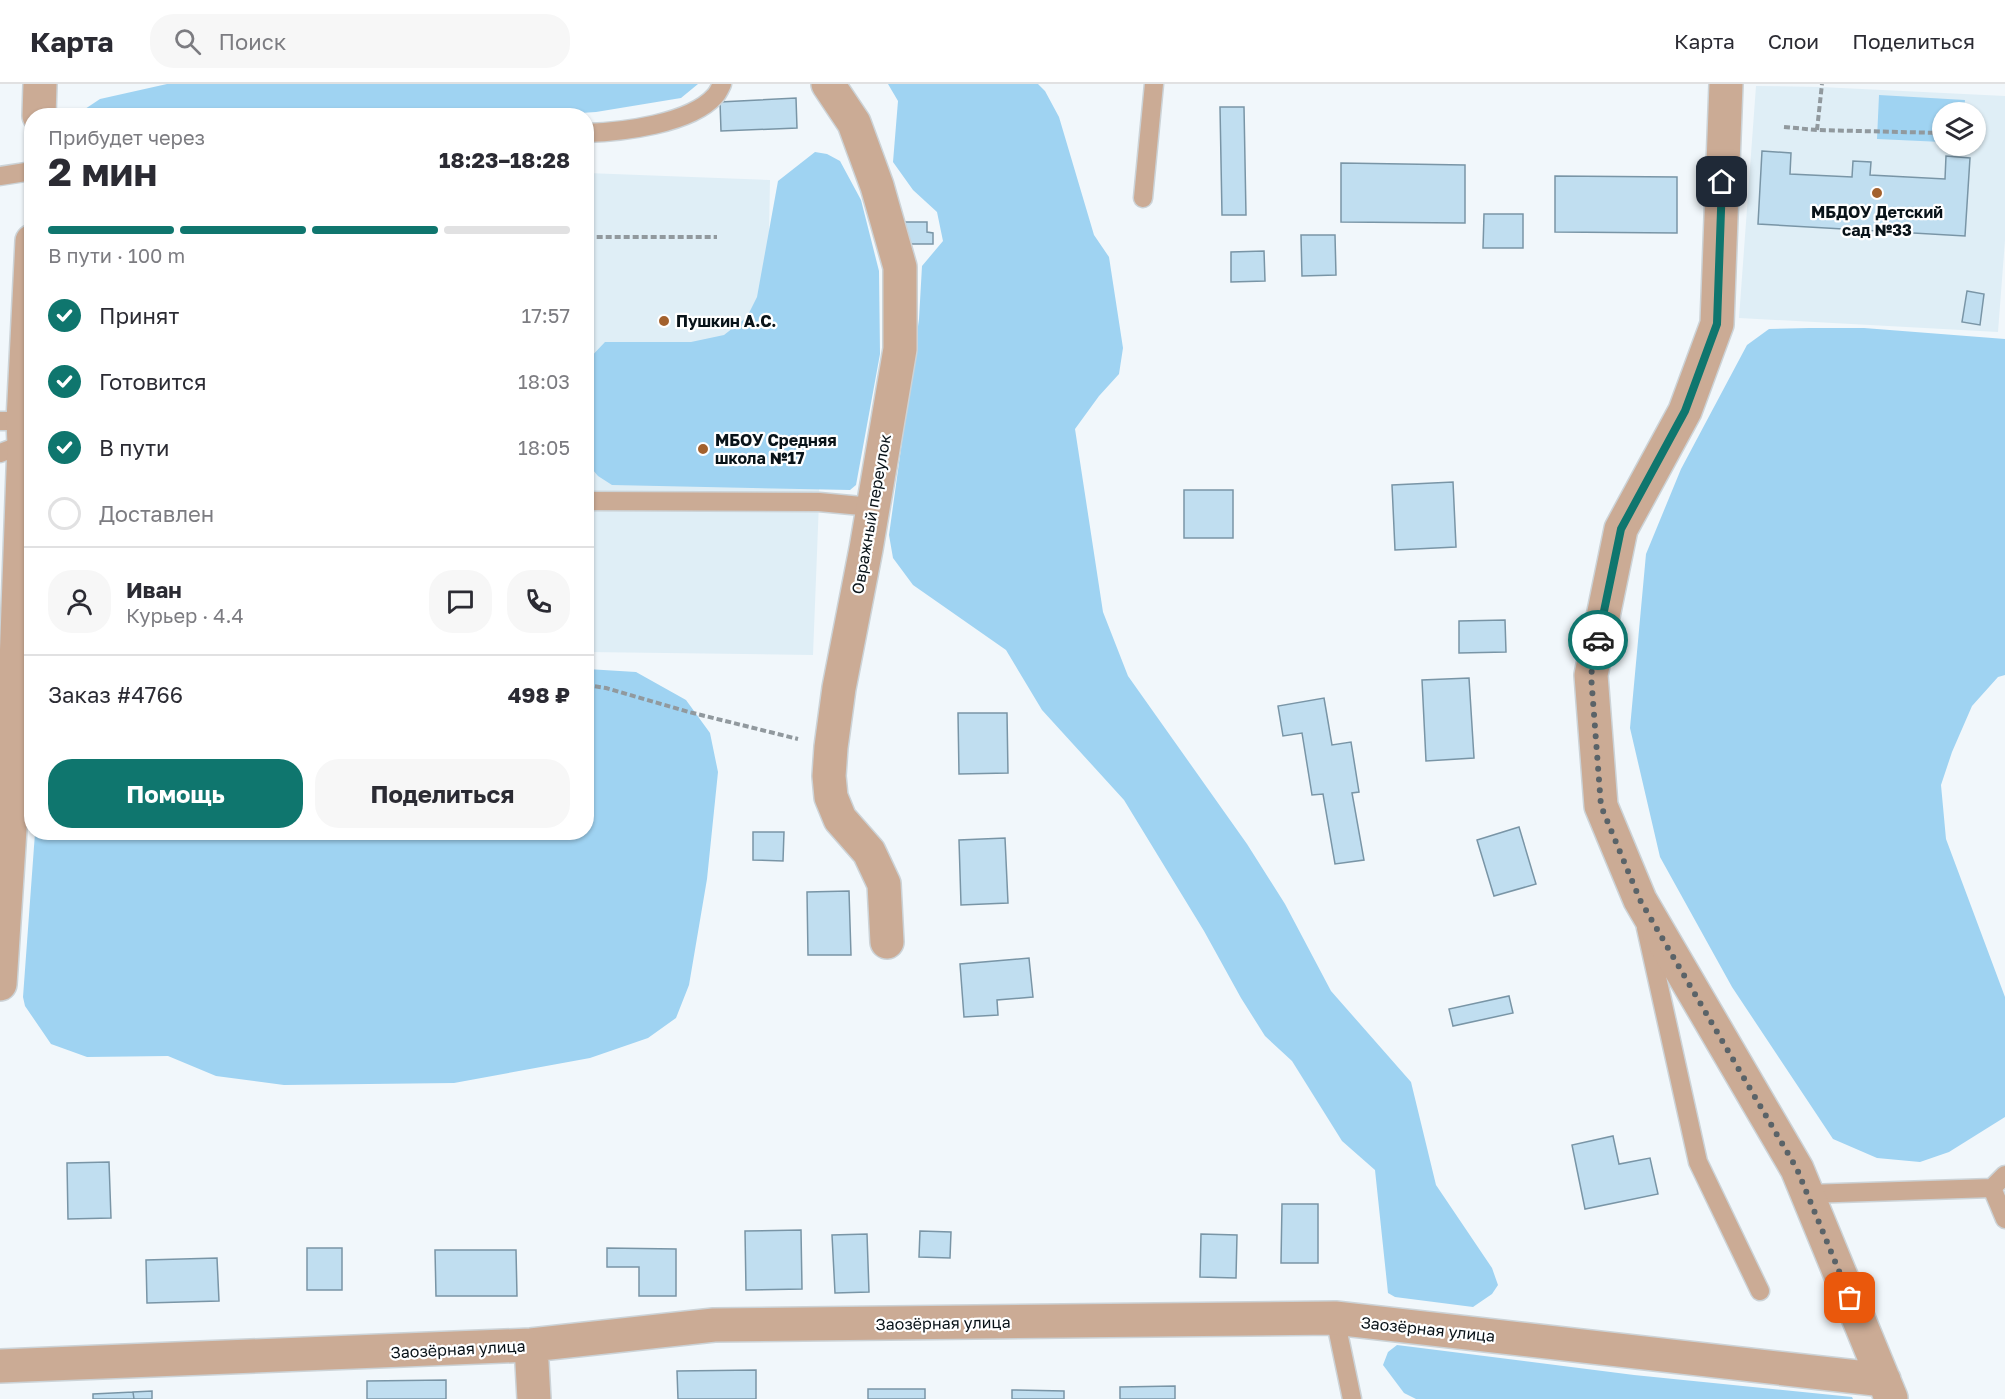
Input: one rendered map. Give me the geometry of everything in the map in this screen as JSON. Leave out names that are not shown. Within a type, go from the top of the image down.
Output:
[{"type":"street","points":[[39,108],[40,84]]},
{"type":"street","name":"Овражный переулок","points":[[828,84],[854,123],[877,186],[900,267],[900,349],[839,688],[829,776],[831,797],[840,819],[869,852],[884,884],[887,942]]},
{"type":"street","points":[[1726,84],[1717,324],[1685,411],[1621,529],[1591,675],[1601,806],[1640,900],[1797,1169],[1888,1390]]},
{"type":"street","points":[[0,984],[12,435],[24,319]]},
{"type":"street","name":"Заозёрная улица","points":[[0,1366],[531,1346],[714,1325],[1335,1318],[1888,1390]]},
{"type":"street","points":[[531,1346],[534,1399]]},
{"type":"lane","points":[[594,132],[634,128],[676,119],[696,111],[715,96],[722,84]]},
{"type":"lane","points":[[1143,198],[1154,84]]},
{"type":"lane","points":[[0,176],[24,172]]},
{"type":"lane","points":[[594,501],[819,502],[872,507]]},
{"type":"lane","points":[[1640,900],[1698,1162],[1760,1292]]},
{"type":"lane","points":[[1807,1194],[1992,1188],[2005,1175]]},
{"type":"lane","points":[[1992,1188],[2005,1219]]},
{"type":"lane","points":[[1335,1318],[1352,1399]]},
{"type":"path","points":[[1817,130],[1822,84]]},
{"type":"path","points":[[1784,127],[1932,133]]},
{"type":"path","points":[[594,237],[717,237]]},
{"type":"path","points":[[594,686],[831,747]]},
{"type":"shaded area","points":[[167,84],[698,84],[681,98],[594,112],[594,108],[86,108],[100,99]]},
{"type":"shaded area","points":[[888,84],[1038,84],[1045,91],[1059,117],[1094,235],[1109,257],[1123,348],[1119,374],[1099,396],[1075,429],[1103,612],[1128,676],[1247,844],[1285,904],[1331,991],[1411,1082],[1436,1185],[1492,1268],[1498,1285],[1492,1294],[1473,1307],[1395,1297],[1388,1293],[1375,1170],[1342,1141],[1292,1061],[1265,1036],[1124,800],[1042,710],[1006,650],[913,585],[893,558],[889,535],[919,319],[922,266],[943,241],[937,212],[913,190],[893,162],[898,101]]},
{"type":"shaded area","name":"МБДОУ Детский сад №33","points":[[1756,86],[2005,96],[2005,240],[1998,332],[1739,318]]},
{"type":"shaded area","points":[[1879,95],[1965,100],[1965,102],[1932,102],[1932,142],[1877,139]]},
{"type":"shaded area","points":[[815,152],[827,154],[840,161],[861,200],[879,271],[880,354],[856,485],[850,490],[612,485],[594,471],[594,354],[605,342],[691,342],[724,335],[747,317],[757,297],[778,181]]},
{"type":"shaded area","name":"МБОУ Средняя школа №17","points":[[594,173],[770,180],[767,336],[820,396],[819,502],[813,655],[594,652]]},
{"type":"shaded area","points":[[1864,328],[2005,339],[2005,675],[1998,677],[1972,706],[1952,752],[1941,785],[1946,839],[2005,997],[2005,1117],[1949,1152],[1920,1162],[1877,1158],[1833,1139],[1732,987],[1660,857],[1630,728],[1646,554],[1681,469],[1747,345],[1769,329]]},
{"type":"shaded area","points":[[594,669],[636,672],[686,700],[710,733],[718,772],[707,879],[689,985],[676,1018],[648,1038],[590,1058],[454,1083],[284,1085],[216,1076],[168,1056],[87,1057],[51,1044],[25,1006],[23,997],[34,840],[594,840]]},
{"type":"shaded area","points":[[1397,1345],[1634,1375],[1852,1397],[1853,1399],[1416,1399],[1404,1393],[1383,1365],[1388,1352]]},
{"type":"building","points":[[796,98],[797,128],[721,131],[720,102]]},
{"type":"building","points":[[1220,107],[1244,107],[1246,215],[1222,215]]},
{"type":"building","points":[[1762,151],[1791,153],[1790,174],[1852,177],[1853,161],[1871,162],[1870,175],[1945,179],[1946,156],[1970,158],[1965,236],[1758,224]]},
{"type":"building","points":[[1341,163],[1465,165],[1465,223],[1341,222]]},
{"type":"building","points":[[1555,176],[1677,177],[1677,233],[1555,232]]},
{"type":"building","points":[[1484,214],[1523,214],[1523,248],[1483,248]]},
{"type":"building","points":[[904,222],[927,222],[927,232],[933,233],[933,244],[904,244]]},
{"type":"building","points":[[1301,235],[1335,235],[1336,275],[1302,276]]},
{"type":"building","points":[[1264,251],[1265,281],[1231,282],[1231,252]]},
{"type":"building","points":[[1967,291],[1984,294],[1980,325],[1962,322]]},
{"type":"building","points":[[1453,482],[1456,547],[1395,550],[1392,485]]},
{"type":"building","points":[[1184,490],[1233,490],[1233,538],[1184,538]]},
{"type":"building","points":[[1505,620],[1506,652],[1459,653],[1459,621]]},
{"type":"building","points":[[1469,678],[1474,758],[1426,761],[1422,680]]},
{"type":"building","points":[[1324,698],[1332,745],[1351,742],[1359,792],[1352,793],[1364,860],[1335,864],[1323,794],[1312,795],[1302,733],[1283,736],[1278,706]]},
{"type":"building","points":[[958,713],[1007,713],[1008,773],[959,774]]},
{"type":"building","points":[[1519,827],[1536,884],[1494,896],[1477,840]]},
{"type":"building","points":[[753,832],[784,832],[783,861],[753,860]]},
{"type":"building","points":[[1005,838],[1008,903],[961,905],[959,840]]},
{"type":"building","points":[[849,891],[851,955],[808,955],[807,892]]},
{"type":"building","points":[[1029,958],[1033,997],[997,1000],[998,1015],[964,1017],[960,964]]},
{"type":"building","points":[[1509,996],[1513,1013],[1453,1026],[1449,1009]]},
{"type":"building","points":[[1613,1136],[1619,1164],[1650,1158],[1658,1194],[1585,1209],[1572,1145]]},
{"type":"building","points":[[109,1162],[111,1218],[68,1219],[67,1163]]},
{"type":"building","points":[[1282,1204],[1318,1204],[1318,1263],[1281,1263]]},
{"type":"building","points":[[801,1230],[802,1289],[746,1290],[745,1231]]},
{"type":"building","points":[[920,1231],[951,1232],[950,1258],[919,1257]]},
{"type":"building","points":[[867,1234],[869,1292],[835,1293],[832,1235]]},
{"type":"building","points":[[1201,1234],[1237,1235],[1236,1278],[1200,1277]]},
{"type":"building","points":[[307,1248],[342,1248],[342,1290],[307,1290]]},
{"type":"building","points":[[607,1248],[676,1249],[676,1296],[639,1296],[639,1267],[607,1267]]},
{"type":"building","points":[[435,1250],[516,1250],[517,1296],[436,1296]]},
{"type":"building","points":[[217,1258],[219,1301],[147,1303],[146,1260]]},
{"type":"building","points":[[756,1370],[756,1399],[678,1399],[677,1371]]},
{"type":"building","points":[[446,1380],[446,1399],[367,1399],[367,1381]]},
{"type":"building","points":[[1175,1386],[1175,1399],[1120,1399],[1120,1387]]},
{"type":"building","points":[[868,1389],[925,1389],[925,1399],[868,1399]]},
{"type":"building","points":[[1012,1390],[1064,1391],[1064,1399],[1012,1399]]},
{"type":"building","points":[[152,1391],[152,1399],[134,1399],[133,1392]]},
{"type":"building","points":[[133,1392],[134,1399],[93,1399],[93,1394]]},
{"type":"way so far","points":[[1598,640],[1591,675],[1601,806],[1640,900],[1797,1169],[1850,1298]]},
{"type":"place","name":"МБДОУ Детский сад №33","points":[[1877,193]]},
{"type":"place","name":"Пушкин А.С.","points":[[664,321]]},
{"type":"place","name":"МБОУ Средняя школа №17","points":[[703,449]]},
{"type":"route","points":[[1598,640],[1621,529],[1685,411],[1717,324],[1722,182]]}]
